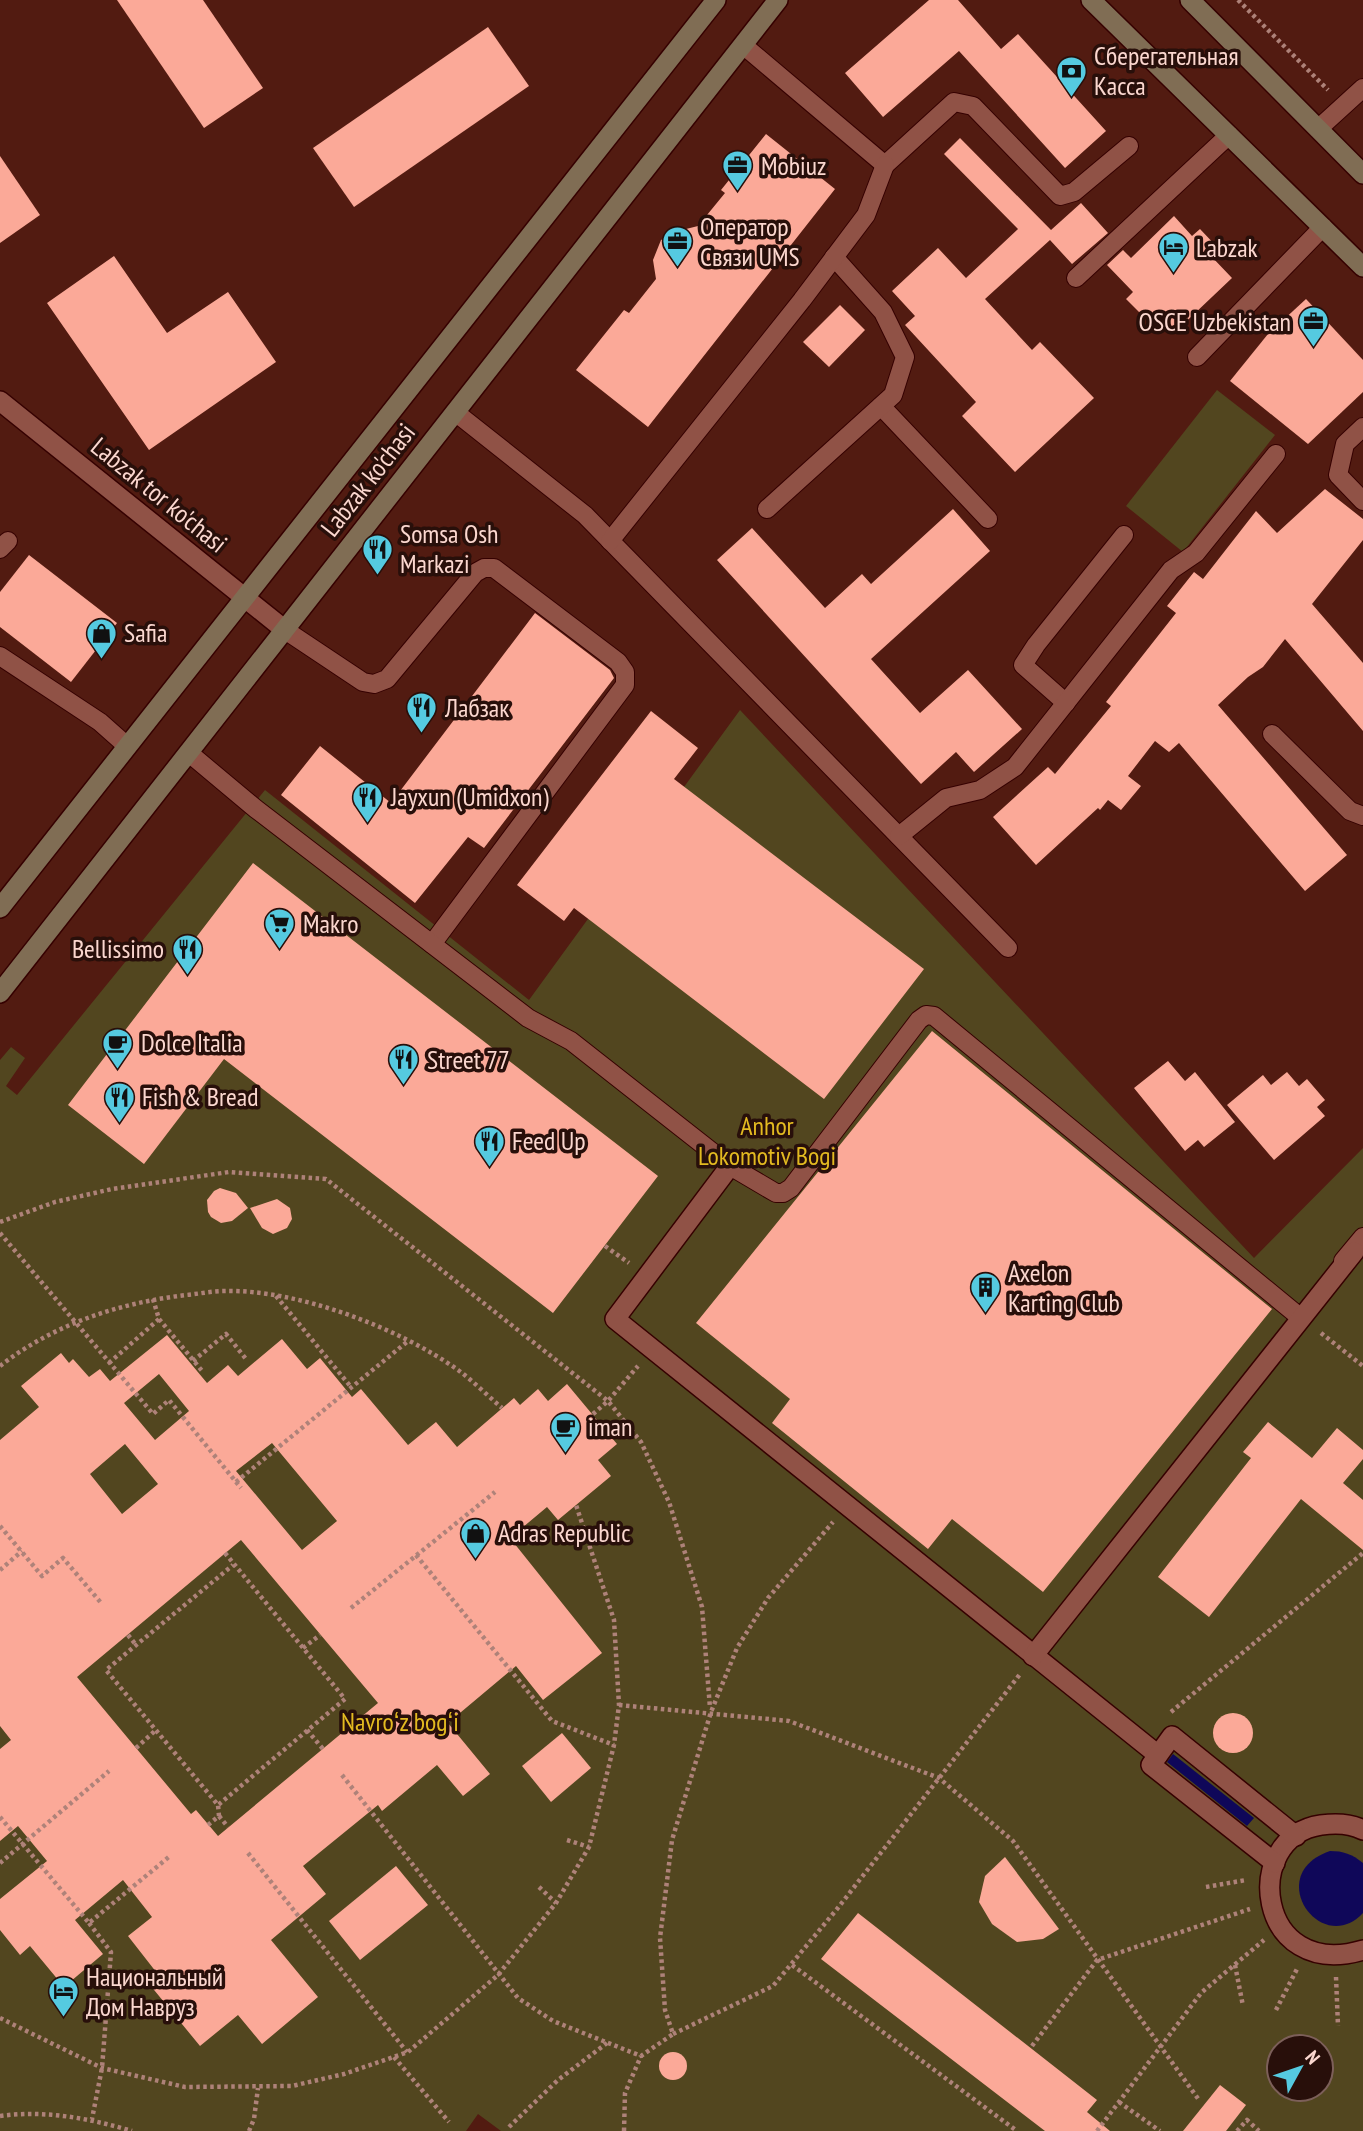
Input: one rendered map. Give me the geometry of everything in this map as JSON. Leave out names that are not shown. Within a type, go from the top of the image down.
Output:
[{"type":"main road","name":"Labzak ko'chasi","points":[[0,908],[716,0]]},
{"type":"main road","name":"Labzak ko'chasi","points":[[0,993],[778,0]]},
{"type":"main road","points":[[1091,0],[1363,267]]},
{"type":"main road","points":[[1190,0],[1363,174]]},
{"type":"street","name":"Labzak tor ko'chasi","points":[[0,401],[285,630]]},
{"type":"street","points":[[730,1166],[615,1319],[1158,1755]]},
{"type":"street","points":[[1034,1656],[1299,1316],[1360,1243]]},
{"type":"street","points":[[1273,1869],[1151,1765],[1172,1735],[1296,1836]]},
{"type":"street","points":[[1363,1830],[1337,1823],[1315,1826],[1296,1836],[1280,1852],[1273,1869],[1269,1893],[1280,1926],[1307,1949],[1323,1955],[1345,1955],[1363,1950]]},
{"type":"lane","points":[[743,45],[885,165]]},
{"type":"lane","points":[[1318,129],[1363,88]]},
{"type":"lane","points":[[610,541],[866,215],[885,165],[954,102],[973,106],[1060,196],[1074,192],[1129,146]]},
{"type":"lane","points":[[1076,278],[1229,135]]},
{"type":"lane","points":[[1197,358],[1323,227]]},
{"type":"lane","points":[[767,509],[894,395],[905,357],[883,312],[834,257]]},
{"type":"lane","points":[[881,406],[988,519]]},
{"type":"lane","points":[[454,412],[585,515],[1008,948]]},
{"type":"lane","points":[[1363,427],[1345,444],[1338,475],[1363,501]]},
{"type":"lane","points":[[899,836],[946,798],[980,790],[1015,767],[1171,570],[1196,553],[1276,454]]},
{"type":"lane","points":[[1066,703],[1023,665],[1035,645],[1124,535]]},
{"type":"lane","points":[[285,630],[363,682],[374,684],[387,679],[475,573],[484,568],[494,568],[618,663],[625,672],[625,685],[432,944]]},
{"type":"lane","points":[[0,656],[100,722],[127,746]]},
{"type":"lane","points":[[1272,734],[1350,811],[1363,816]]},
{"type":"lane","points":[[189,753],[256,809],[528,1018],[571,1041],[730,1166],[776,1193],[783,1193],[791,1188],[919,1020],[926,1015],[934,1016],[1299,1316]]},
{"type":"path","points":[[1238,0],[1344,106]]},
{"type":"path","points":[[0,1222],[55,1202],[112,1189],[229,1172],[326,1179],[608,1402],[641,1442],[669,1502],[702,1607],[710,1712]]},
{"type":"path","points":[[0,1233],[153,1414],[169,1400],[242,1488]]},
{"type":"path","points":[[0,1366],[75,1321],[153,1299],[224,1291],[276,1296],[352,1316],[408,1341],[458,1370],[502,1408]]},
{"type":"path","points":[[276,1296],[351,1387]]},
{"type":"path","points":[[153,1299],[159,1319],[203,1372]]},
{"type":"path","points":[[1299,1316],[1363,1366]]},
{"type":"path","points":[[109,1363],[159,1319]]},
{"type":"path","points":[[193,1361],[226,1334],[246,1359]]},
{"type":"path","points":[[236,1482],[408,1341]]},
{"type":"path","points":[[593,1414],[608,1402],[653,1350]]},
{"type":"path","points":[[351,1608],[495,1492]]},
{"type":"path","points":[[0,2018],[102,2068],[185,2087],[292,2086],[345,2074],[408,2052],[498,1975],[556,1903],[589,1847],[614,1745],[619,1705],[614,1620],[576,1505]]},
{"type":"path","points":[[673,2034],[665,2010],[660,1938],[672,1840],[710,1712],[737,1648],[768,1598],[847,1506]]},
{"type":"path","points":[[0,1525],[42,1576],[63,1558],[102,1604]]},
{"type":"path","points":[[0,1570],[22,1551]]},
{"type":"path","points":[[218,1805],[345,1699],[225,1553]]},
{"type":"path","points":[[1170,1713],[1363,1553]]},
{"type":"path","points":[[416,1555],[552,1721],[614,1745]]},
{"type":"path","points":[[228,1827],[219,1816],[218,1805],[106,1670],[233,1564]]},
{"type":"path","points":[[303,1648],[320,1634]]},
{"type":"path","points":[[128,1635],[136,1645]]},
{"type":"path","points":[[624,2131],[625,2093],[641,2056],[673,2034],[774,1986],[1034,1656]]},
{"type":"path","points":[[619,1705],[789,1721],[939,1779],[1013,1841],[1199,2100]]},
{"type":"path","points":[[136,1748],[156,1730]]},
{"type":"path","points":[[307,1730],[323,1749]]},
{"type":"path","points":[[0,1863],[109,1771]]},
{"type":"path","points":[[342,1775],[518,1998],[552,2021],[641,2056]]},
{"type":"path","points":[[208,1825],[219,1816]]},
{"type":"path","points":[[0,1817],[111,1952],[102,2068],[92,2119]]},
{"type":"path","points":[[566,1840],[589,1847]]},
{"type":"path","points":[[247,1853],[408,2052]]},
{"type":"path","points":[[89,1923],[170,1856]]},
{"type":"path","points":[[1206,1887],[1273,1869]]},
{"type":"path","points":[[540,1888],[556,1903]]},
{"type":"path","points":[[1032,2046],[1097,1960],[1271,1902]]},
{"type":"path","points":[[1097,2131],[1201,1993],[1280,1926]]},
{"type":"path","points":[[1276,2010],[1307,1949]]},
{"type":"path","points":[[1335,1955],[1338,2026]]},
{"type":"path","points":[[1235,1964],[1243,2006]]},
{"type":"path","points":[[792,1965],[1017,2131]]},
{"type":"path","points":[[509,2127],[558,2080],[608,2043]]},
{"type":"path","points":[[394,2057],[449,2122]]},
{"type":"path","points":[[249,2131],[254,2119],[258,2088]]},
{"type":"path","points":[[1119,2102],[1160,2131]]},
{"type":"path","points":[[0,2116],[28,2112],[92,2119],[132,2131]]},
{"type":"path","points":[[1237,2131],[1247,2120],[1259,2131]]},
{"type":"green space","points":[[1217,390],[1275,435],[1183,552],[1126,506]]},
{"type":"green space","points":[[740,710],[1254,1258],[1363,1148],[1363,2131],[501,2131],[478,2114],[466,2131],[0,2131],[0,1060],[11,1047],[25,1058],[6,1086],[17,1095],[265,790],[529,1000]]},
{"type":"shaded area","points":[[1173,1754],[1254,1818],[1247,1826],[1167,1762]]},
{"type":"shaded area","points":[[1330,1851],[1347,1854],[1363,1863],[1363,1913],[1347,1924],[1331,1926],[1316,1919],[1305,1908],[1299,1893],[1301,1877],[1310,1862]]},
{"type":"building","points":[[117,0],[203,0],[263,88],[204,128]]},
{"type":"building","points":[[929,0],[958,0],[1001,49],[1018,34],[1106,131],[1065,168],[959,51],[883,117],[845,73]]},
{"type":"building","points":[[488,27],[529,86],[354,207],[313,148]]},
{"type":"building","points":[[766,134],[835,189],[648,427],[576,370],[624,310],[629,313],[656,279],[653,260],[661,240],[678,231],[698,226],[725,193],[721,190]]},
{"type":"building","points":[[960,138],[1051,230],[1081,203],[1108,233],[1072,264],[1050,240],[985,299],[1032,350],[1040,342],[1094,398],[1015,472],[962,416],[976,402],[905,325],[915,316],[892,291],[938,248],[966,278],[1018,229],[944,154]]},
{"type":"building","points":[[0,156],[40,215],[0,243]]},
{"type":"building","points":[[1174,216],[1192,236],[1200,229],[1219,249],[1211,256],[1232,278],[1173,334],[1153,313],[1146,319],[1126,299],[1133,292],[1107,265],[1123,250],[1131,258]]},
{"type":"building","points":[[114,256],[167,333],[228,292],[276,362],[149,450],[47,303]]},
{"type":"building","points":[[1306,299],[1363,360],[1363,392],[1308,444],[1230,381],[1268,334]]},
{"type":"building","points":[[840,305],[865,330],[829,367],[803,342]]},
{"type":"building","points":[[1325,489],[1363,519],[1363,540],[1312,604],[1363,663],[1363,731],[1285,639],[1263,667],[1218,705],[1347,855],[1305,891],[1179,743],[1169,752],[1155,741],[1128,776],[1141,786],[1121,810],[1108,800],[1036,865],[993,817],[1048,767],[1055,774],[1111,706],[1106,702],[1176,613],[1167,606],[1194,572],[1203,579],[1256,511],[1277,533]]},
{"type":"building","points":[[953,509],[990,551],[871,659],[920,713],[968,670],[1022,729],[974,772],[956,752],[921,784],[717,560],[752,528],[825,608],[862,574],[871,584]]},
{"type":"building","points":[[29,555],[117,623],[71,682],[0,627],[0,592]]},
{"type":"building","points":[[535,613],[610,670],[614,678],[484,848],[468,837],[415,903],[281,795],[320,746],[391,803]]},
{"type":"building","points":[[651,711],[698,748],[674,779],[924,969],[824,1099],[574,908],[564,921],[517,885]]},
{"type":"building","points":[[253,863],[658,1176],[553,1313],[224,1059],[144,1164],[68,1105]]},
{"type":"building","name":"Axelon Karting Club","points":[[932,1031],[1272,1309],[1043,1592],[952,1519],[928,1549],[772,1423],[790,1399],[696,1323]]},
{"type":"building","points":[[1168,1061],[1185,1081],[1195,1072],[1235,1122],[1204,1147],[1198,1140],[1185,1151],[1134,1088]]},
{"type":"building","points":[[1287,1072],[1299,1086],[1307,1079],[1325,1100],[1317,1107],[1325,1116],[1274,1160],[1227,1105],[1263,1075],[1271,1085]]},
{"type":"building","points":[[220,1188],[236,1193],[248,1208],[232,1221],[221,1223],[208,1212],[207,1200]]},
{"type":"building","points":[[277,1199],[290,1208],[292,1219],[287,1228],[273,1234],[262,1228],[250,1208]]},
{"type":"building","points":[[167,1335],[207,1383],[228,1365],[238,1376],[282,1339],[307,1369],[320,1358],[352,1397],[361,1389],[408,1445],[436,1422],[457,1447],[514,1398],[520,1405],[538,1389],[548,1401],[567,1384],[617,1444],[598,1460],[611,1476],[558,1520],[547,1507],[510,1538],[602,1653],[543,1700],[516,1666],[448,1723],[490,1774],[463,1796],[437,1765],[382,1811],[378,1805],[303,1866],[326,1894],[271,1940],[318,1997],[262,2044],[238,2015],[200,2046],[150,1985],[160,1977],[128,1936],[152,1917],[123,1880],[75,1920],[103,1954],[64,1987],[30,1946],[20,1955],[0,1930],[0,1899],[47,1861],[18,1826],[0,1841],[0,1749],[11,1740],[0,1726],[0,1440],[39,1407],[21,1386],[61,1353],[69,1363],[73,1359],[89,1377],[100,1369],[110,1381]],"holes":[[[159,1374],[189,1411],[155,1440],[124,1403]],[[272,1443],[337,1521],[302,1550],[236,1471]],[[125,1444],[158,1484],[122,1514],[90,1474]],[[241,1540],[378,1703],[218,1836],[196,1810],[191,1814],[77,1677]]]},
{"type":"building","points":[[1268,1422],[1312,1458],[1337,1428],[1363,1450],[1363,1459],[1343,1483],[1363,1500],[1363,1550],[1301,1499],[1209,1617],[1158,1577],[1251,1458],[1243,1452]]},
{"type":"building","points":[[1233,1713],[1241,1714],[1247,1719],[1252,1725],[1252,1741],[1247,1747],[1241,1752],[1233,1753],[1225,1752],[1219,1747],[1214,1741],[1213,1733],[1214,1725],[1219,1719],[1225,1714]]},
{"type":"building","points":[[562,1733],[591,1768],[551,1802],[522,1766]]},
{"type":"building","points":[[1005,1857],[1059,1929],[1043,1939],[1017,1942],[992,1924],[979,1902],[985,1876]]},
{"type":"building","points":[[396,1866],[428,1905],[360,1960],[329,1921]]},
{"type":"building","points":[[858,1913],[1097,2100],[1087,2112],[1110,2131],[1045,2131],[821,1959]]},
{"type":"building","points":[[673,2052],[683,2056],[687,2066],[683,2076],[673,2080],[663,2076],[659,2066],[663,2056]]},
{"type":"building","points":[[1220,2085],[1246,2105],[1226,2131],[1183,2131]]},
{"type":"place","name":"Сберегательная Касса","points":[[1071,98]]},
{"type":"place","name":"Mobiuz","points":[[738,193]]},
{"type":"place","name":"Оператор Связи UMS","points":[[677,269]]},
{"type":"place","name":"Labzak","points":[[1173,275]]},
{"type":"place","name":"OSCE Uzbekistan","points":[[1314,349]]},
{"type":"place","name":"Somsa Osh Markazi","points":[[377,576]]},
{"type":"place","name":"Safia","points":[[101,660]]},
{"type":"place","name":"Лабзак","points":[[422,735]]},
{"type":"place","name":"Jayxun (Umidxon)","points":[[368,824]]},
{"type":"place","name":"Makro","points":[[280,951]]},
{"type":"place","name":"Bellissimo","points":[[187,976]]},
{"type":"place","name":"Dolce Italia","points":[[118,1070]]},
{"type":"place","name":"Street 77","points":[[404,1087]]},
{"type":"place","name":"Fish & Bread","points":[[119,1124]]},
{"type":"place","name":"Feed Up","points":[[489,1168]]},
{"type":"place","name":"Axelon Karting Club","points":[[985,1315]]},
{"type":"place","name":"iman","points":[[565,1454]]},
{"type":"place","name":"Adras Republic","points":[[475,1560]]},
{"type":"place","name":"Национальный Дом Навруз","points":[[63,2019]]},
{"type":"park label","name":"Anhor Lokomotiv Bogi","points":[[767,1141]]},
{"type":"park label","name":"Navroʻz bogʻi","points":[[400,1722]]}]
